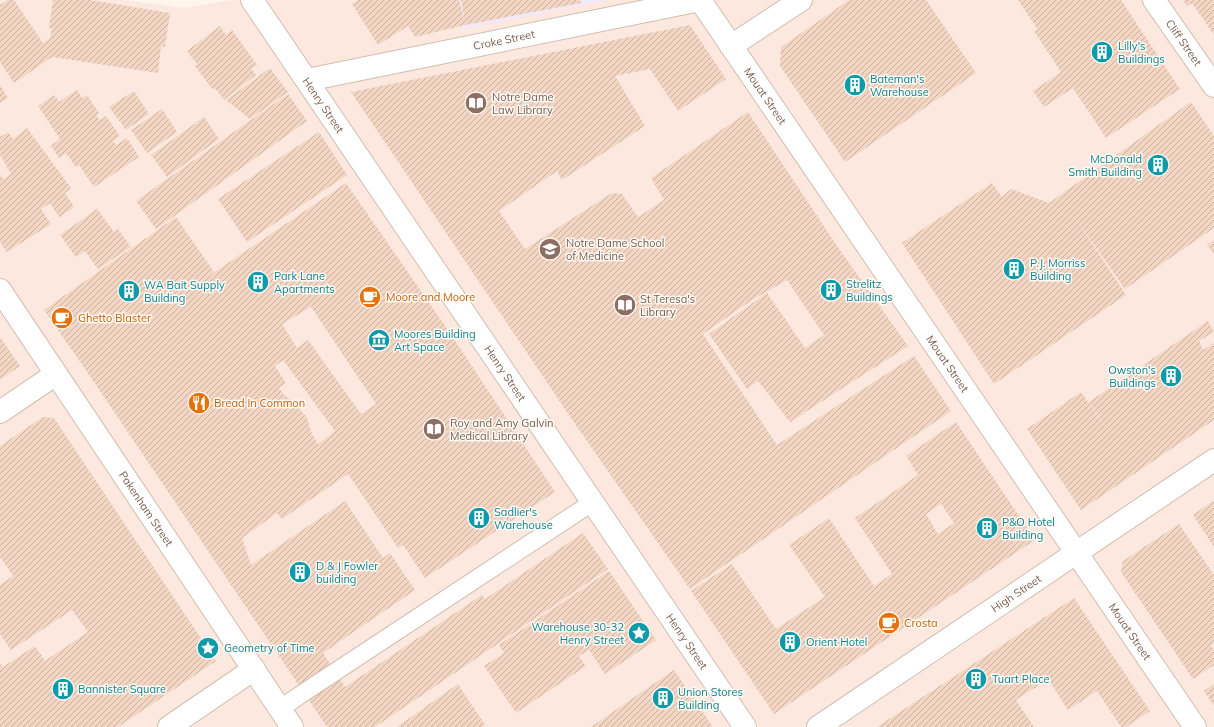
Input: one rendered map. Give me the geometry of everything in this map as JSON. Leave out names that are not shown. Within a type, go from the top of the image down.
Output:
[{"type":"street","name":"Henry Street","points":[[252,0],[745,727]]},
{"type":"street","name":"Croke Street","points":[[307,80],[700,0]]},
{"type":"street","name":"Mouat Street","points":[[700,0],[1195,727]]},
{"type":"street","points":[[731,46],[801,0]]},
{"type":"street","name":"Cliff Street","points":[[1154,0],[1214,86]]},
{"type":"street","name":"Pakenham Street","points":[[0,290],[292,727]]},
{"type":"street","points":[[0,412],[56,374]]},
{"type":"street","name":"High Street","points":[[818,727],[1214,460]]},
{"type":"street","points":[[169,727],[254,669]]},
{"type":"lane","points":[[280,709],[593,502]]},
{"type":"shaded area","points":[[0,0],[122,0],[184,8],[232,0],[1214,0],[1214,727],[0,727]]},
{"type":"shaded area","points":[[456,0],[607,0],[462,29]]},
{"type":"building","points":[[8,0],[14,0],[43,43],[50,38],[52,29],[49,28],[53,0],[90,0],[170,13],[165,47],[161,46],[158,73],[52,57],[14,83],[0,62],[0,5]]},
{"type":"building","points":[[358,0],[459,0],[465,23],[461,0],[580,0],[581,3],[465,25],[415,37],[408,26],[378,45],[352,4]]},
{"type":"building","name":"Bateman's Warehouse","points":[[849,0],[926,0],[976,73],[845,162],[780,66],[781,47]]},
{"type":"building","name":"Lilly's Buildings","points":[[1018,0],[1121,0],[1180,89],[1106,138],[1073,88],[1044,107],[1033,91],[1061,72],[1034,31],[1038,30]]},
{"type":"building","points":[[1183,0],[1214,0],[1214,35],[1192,3],[1187,6]]},
{"type":"building","points":[[690,25],[726,79],[678,111],[650,69],[615,76],[645,126],[562,180],[557,171],[499,211],[525,249],[612,193],[622,194],[638,217],[664,200],[651,178],[748,112],[837,246],[908,346],[790,422],[758,381],[747,389],[709,334],[767,293],[805,348],[824,335],[787,280],[752,300],[703,334],[777,445],[914,356],[951,411],[690,589],[573,421],[351,92]]},
{"type":"building","points":[[220,26],[226,35],[232,30],[257,65],[251,69],[256,75],[224,100],[215,88],[213,90],[195,66],[197,64],[187,51]]},
{"type":"building","points":[[270,68],[288,92],[250,119],[226,100]]},
{"type":"building","points":[[0,85],[8,98],[0,103]]},
{"type":"building","points":[[77,90],[82,98],[87,95],[99,113],[96,115],[100,120],[106,116],[120,136],[113,141],[116,145],[127,138],[139,157],[94,187],[79,165],[76,167],[66,153],[59,158],[51,146],[60,139],[38,106],[54,95],[59,102]]},
{"type":"building","points":[[134,91],[149,114],[126,130],[109,107]]},
{"type":"building","points":[[288,94],[307,121],[156,229],[136,201]]},
{"type":"building","name":"P.J. Morriss Building","points":[[1191,102],[1214,136],[1214,228],[1125,289],[1076,219],[1126,295],[994,384],[902,243],[992,183],[1002,197],[1011,189],[1049,203]]},
{"type":"building","points":[[162,109],[177,132],[147,153],[131,130]]},
{"type":"building","points":[[204,117],[219,139],[167,177],[151,155]]},
{"type":"building","points":[[27,128],[71,188],[65,193],[74,207],[59,217],[50,203],[41,209],[51,224],[7,252],[0,242],[0,174],[3,179],[11,174],[0,155],[0,137],[8,132],[13,139]]},
{"type":"building","points":[[319,132],[347,175],[247,242],[218,199]]},
{"type":"building","points":[[346,183],[450,333],[555,492],[425,578],[403,545],[398,548],[348,474],[282,519],[277,513],[242,538],[251,565],[345,501],[383,558],[390,553],[415,590],[323,653],[345,687],[482,595],[485,599],[583,533],[608,569],[375,727],[327,727],[44,310],[176,217],[214,272],[181,295]],"holes":[[[311,307],[376,404],[361,414],[308,340],[297,348],[282,324]],[[283,360],[335,431],[318,444],[312,434],[307,418],[296,404],[283,394],[279,388],[286,383],[275,366]]]},
{"type":"building","points":[[97,209],[114,232],[118,229],[131,247],[98,269],[85,251],[76,257],[60,235]]},
{"type":"building","points":[[1214,240],[1214,254],[1207,245]]},
{"type":"building","name":"Owston's Buildings","points":[[1208,321],[1214,332],[1199,341],[1203,350],[1214,343],[1214,420],[1081,510],[1027,429],[1081,392],[1112,436],[1089,402]]},
{"type":"building","points":[[0,337],[20,366],[0,380]]},
{"type":"building","points":[[43,417],[54,418],[216,661],[118,727],[0,727],[0,663],[3,667],[35,646],[45,661],[88,632],[72,610],[11,650],[0,634],[0,585],[13,576],[0,557],[0,446]]},
{"type":"building","points":[[956,422],[1035,540],[774,714],[691,591],[732,564],[776,629],[825,597],[789,545],[829,518],[874,586],[892,574],[855,518],[918,475],[906,456]],"holes":[[[941,504],[954,523],[938,534],[926,514]]]},
{"type":"building","points":[[1214,500],[1214,547],[1193,515]]},
{"type":"building","points":[[1179,524],[1214,575],[1214,643],[1211,645],[1214,650],[1214,665],[1193,679],[1121,572],[1123,561]]},
{"type":"building","points":[[609,571],[656,640],[605,674],[589,650],[579,656],[586,666],[516,713],[484,666],[504,653],[499,645]]},
{"type":"building","points":[[1074,598],[1150,711],[1126,727],[1121,727],[1097,691],[1068,710],[1048,679],[1016,700],[1034,727],[877,727]]},
{"type":"building","name":"Union Stores Building","points":[[674,670],[713,727],[591,727]]},
{"type":"building","points":[[458,684],[485,725],[482,727],[397,727]]},
{"type":"building","points":[[1214,684],[1214,706],[1204,691]]},
{"type":"place","name":"Lilly's Buildings","points":[[1102,52]]},
{"type":"place","name":"Bateman's Warehouse","points":[[855,85]]},
{"type":"place","name":"Notre Dame Law Library","points":[[476,103]]},
{"type":"place","name":"McDonald Smith Building","points":[[1158,165]]},
{"type":"place","name":"Notre Dame School of Medicine","points":[[550,249]]},
{"type":"place","name":"P.J. Morriss Building","points":[[1014,269]]},
{"type":"place","name":"Park Lane Apartments","points":[[258,282]]},
{"type":"place","name":"Strelitz Buildings","points":[[831,290]]},
{"type":"place","name":"WA Bait Supply Building","points":[[129,291]]},
{"type":"place","name":"Moore and Moore","points":[[370,297]]},
{"type":"place","name":"St Teresa's Library","points":[[625,305]]},
{"type":"place","name":"Ghetto Blaster","points":[[62,318]]},
{"type":"place","name":"Moores Building Art Space","points":[[379,340]]},
{"type":"place","name":"Owston's Buildings","points":[[1171,376]]},
{"type":"place","name":"Bread In Common","points":[[199,403]]},
{"type":"place","name":"Roy and Amy Galvin Medical Library","points":[[434,429]]},
{"type":"place","name":"Sadlier's Warehouse","points":[[479,518]]},
{"type":"place","name":"P&O Hotel Building","points":[[987,528]]},
{"type":"place","name":"D & J Fowler building","points":[[300,572]]},
{"type":"place","name":"Crosta","points":[[889,623]]},
{"type":"place","name":"Warehouse 30-32 Henry Street","points":[[639,633]]},
{"type":"place","name":"Orient Hotel","points":[[790,642]]},
{"type":"place","name":"Geometry of Time","points":[[208,648]]},
{"type":"place","name":"Tuart Place","points":[[976,679]]},
{"type":"place","name":"Bannister Square","points":[[63,689]]},
{"type":"place","name":"Union Stores Building","points":[[663,698]]}]
